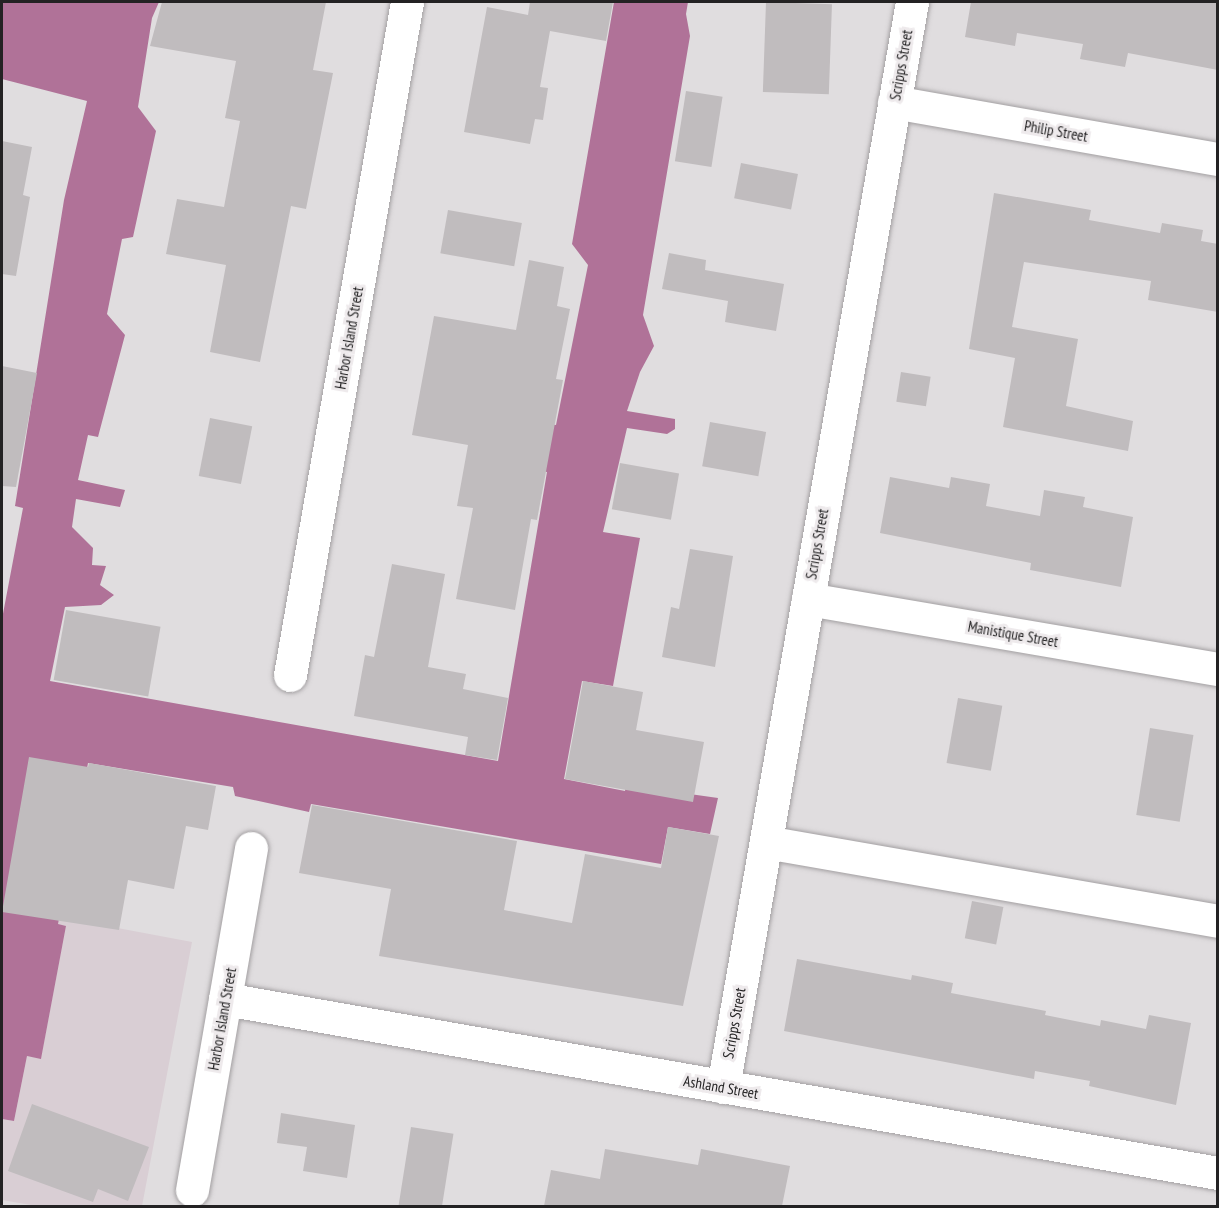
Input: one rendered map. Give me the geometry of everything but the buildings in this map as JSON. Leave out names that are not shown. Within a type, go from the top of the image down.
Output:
[{"type":"street","name":"Harbor Island Street","points":[[290,675],[407,2]]},
{"type":"street","name":"Scripps Street","points":[[723,1087],[912,2]]},
{"type":"street","name":"Philip Street","points":[[894,102],[1218,159]]},
{"type":"street","name":"Manistique Street","points":[[808,599],[1218,669]]},
{"type":"street","points":[[766,842],[1218,921]]},
{"type":"street","name":"Harbor Island Street","points":[[192,1190],[251,848]]},
{"type":"street","name":"Ashland Street","points":[[225,999],[1218,1173]]},
{"type":"shaded area","points":[[2,2],[159,2],[152,18],[138,107],[156,131],[133,237],[122,239],[107,314],[125,335],[98,437],[88,435],[78,480],[125,490],[120,507],[76,499],[72,527],[93,548],[92,565],[106,566],[100,585],[114,595],[101,605],[65,607],[50,681],[498,761],[547,472],[535,470],[542,423],[556,425],[588,265],[572,244],[614,2],[688,2],[686,14],[690,36],[643,315],[654,346],[640,372],[627,411],[675,419],[675,429],[667,434],[627,428],[603,532],[640,538],[613,686],[582,681],[564,779],[625,791],[626,785],[718,798],[710,834],[668,827],[661,864],[311,804],[309,812],[235,796],[233,787],[88,763],[58,924],[66,926],[41,1059],[27,1056],[14,1121],[2,1119],[2,619],[23,508],[15,506],[64,200],[87,101],[2,79]]},
{"type":"shaded area","points":[[59,917],[192,942],[142,1206],[37,1206],[2,1200],[2,1119],[14,1121],[27,1056],[41,1058],[66,926],[57,925]]}]
